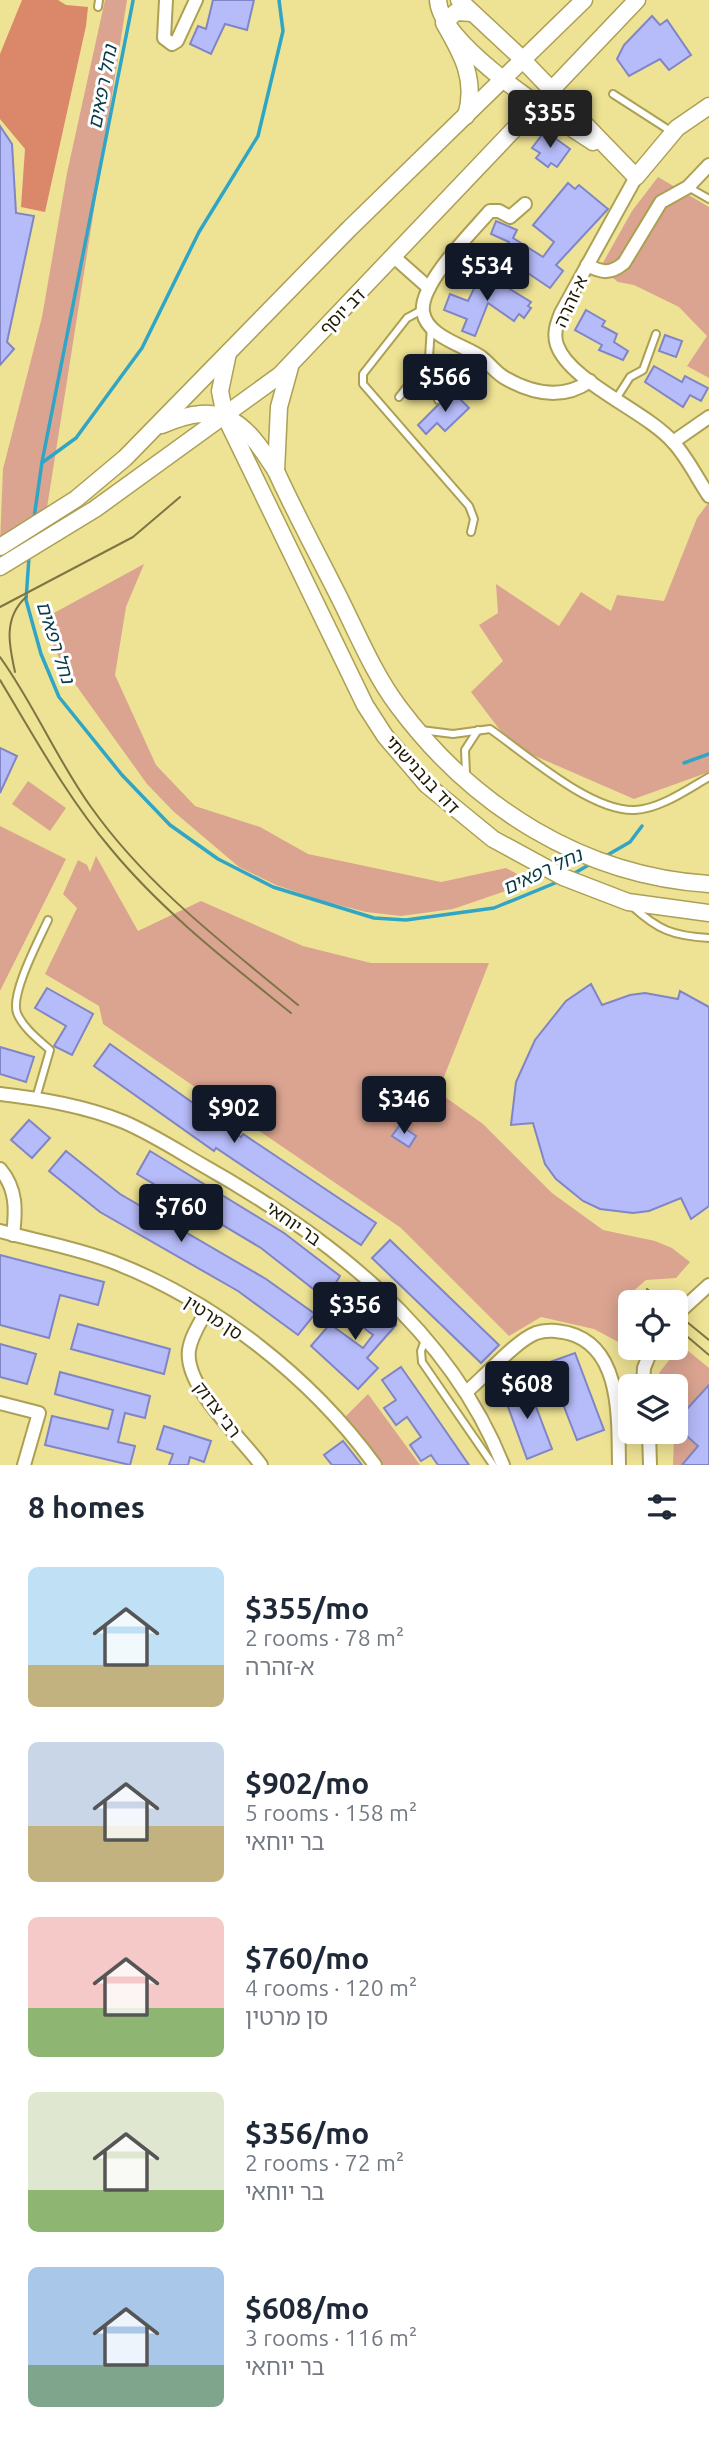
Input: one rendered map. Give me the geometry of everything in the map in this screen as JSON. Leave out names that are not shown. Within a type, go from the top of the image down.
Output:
[{"type":"main road","points":[[438,0],[444,23],[470,76],[471,97],[466,118]]},
{"type":"main road","points":[[459,0],[523,60],[636,177]]},
{"type":"main road","points":[[0,547],[45,520],[100,481],[349,229],[466,118],[584,0]]},
{"type":"main road","name":"דב יוסף","points":[[0,566],[51,536],[225,416],[290,365],[638,0]]},
{"type":"main road","points":[[444,23],[456,12],[472,13]]},
{"type":"main road","points":[[444,23],[461,43],[505,79],[612,155]]},
{"type":"main road","name":"א-זהרה","points":[[636,177],[673,132],[688,118],[709,106]]},
{"type":"main road","name":"דוד בנבנישתי","points":[[228,353],[220,391],[225,416],[343,665],[385,736],[408,764],[450,806],[493,839],[545,868],[628,902],[709,913]]},
{"type":"main road","points":[[276,471],[279,407],[290,365]]},
{"type":"main road","points":[[156,427],[197,414],[211,412],[225,416]]},
{"type":"main road","name":"דוד בנבנישתי","points":[[225,416],[250,438],[276,471],[368,655],[397,704],[416,729],[472,786],[512,818],[573,851],[630,873],[709,884]]},
{"type":"street","points":[[166,0],[164,38],[172,44],[177,41],[196,0]]},
{"type":"street","points":[[587,265],[601,272],[615,270],[624,263],[661,202],[688,187],[709,165]]},
{"type":"street","name":"א-זהרה","points":[[636,177],[561,313],[555,333],[563,355],[590,381],[673,442],[709,496]]},
{"type":"street","points":[[525,204],[510,217],[499,211],[490,211],[447,260],[429,288],[422,310],[441,335],[480,357],[503,378],[525,386],[564,394],[590,381]]},
{"type":"street","points":[[394,257],[429,288]]},
{"type":"street","points":[[673,442],[709,417]]},
{"type":"street","name":"בר יוחאי","points":[[0,1094],[36,1098],[126,1123],[239,1185],[355,1268],[426,1338],[466,1392],[503,1465]]},
{"type":"street","points":[[0,1169],[13,1192],[6,1233]]},
{"type":"street","name":"סן מרטין","points":[[6,1233],[110,1261],[147,1276],[206,1310],[292,1374],[320,1401],[375,1465]]},
{"type":"street","points":[[688,1304],[709,1285]]},
{"type":"street","points":[[691,1301],[709,1294]]},
{"type":"street","name":"רבי צדוק","points":[[206,1310],[191,1339],[188,1353],[195,1382],[261,1465]]},
{"type":"street","points":[[466,1392],[534,1334],[554,1330],[583,1339],[599,1355],[615,1391],[619,1465]]},
{"type":"street","points":[[0,1403],[39,1413],[24,1465]]},
{"type":"street","points":[[649,1444],[649,1465]]},
{"type":"lane","points":[[613,94],[673,132]]},
{"type":"lane","points":[[688,187],[709,199]]},
{"type":"lane","points":[[422,310],[407,318],[363,374],[363,384],[367,392],[469,506],[474,519],[471,533]]},
{"type":"lane","points":[[431,324],[429,358],[438,400]]},
{"type":"lane","points":[[615,399],[630,377],[643,370],[656,334]]},
{"type":"lane","points":[[399,397],[429,358]]},
{"type":"lane","points":[[365,401],[367,392]]},
{"type":"lane","points":[[416,729],[453,734],[491,729],[590,798],[614,808],[637,810],[671,797],[709,777]]},
{"type":"lane","points":[[472,786],[466,775],[465,750],[480,729]]},
{"type":"lane","points":[[628,902],[654,926],[678,935],[709,938]]},
{"type":"lane","points":[[36,1098],[50,1050],[27,1028],[17,1012],[17,995],[48,920]]},
{"type":"lane","points":[[426,1338],[421,1351],[422,1362],[493,1465]]},
{"type":"shaded area","points":[[22,0],[58,0],[66,5],[88,7],[45,212],[21,207],[25,149],[0,119],[0,54]]},
{"type":"shaded area","points":[[105,0],[127,0],[46,514],[0,542],[3,469],[42,317],[67,173]]},
{"type":"shaded area","points":[[658,177],[709,207],[709,378],[687,366],[707,336],[679,307],[634,285],[618,282],[600,268],[632,211]]},
{"type":"shaded area","points":[[709,502],[709,772],[634,799],[512,746],[471,692],[503,661],[479,625],[498,613],[496,584],[559,626],[581,592],[611,611],[617,595],[664,601],[697,518]]},
{"type":"shaded area","points":[[144,564],[126,607],[115,675],[156,765],[195,806],[260,827],[308,854],[441,882],[506,868],[532,882],[453,909],[401,916],[366,912],[323,901],[276,885],[239,867],[173,811],[147,784],[65,670],[41,620]]},
{"type":"shaded area","points":[[28,781],[66,808],[50,831],[12,804]]},
{"type":"shaded area","points":[[0,826],[66,859],[0,991]]},
{"type":"shaded area","points":[[96,856],[138,931],[201,901],[303,946],[371,963],[489,963],[438,1092],[483,1124],[552,1193],[603,1230],[655,1241],[672,1248],[690,1262],[676,1278],[646,1280],[635,1290],[618,1290],[618,1342],[594,1329],[541,1317],[509,1336],[401,1228],[103,1024],[99,1006],[45,974],[77,908],[63,894],[78,860],[87,865],[90,872]]},
{"type":"shaded area","points":[[688,1351],[709,1368],[709,1465],[673,1465],[674,1444],[688,1444],[688,1374],[659,1373],[669,1360],[688,1360]]},
{"type":"shaded area","points":[[368,1394],[420,1465],[382,1465],[345,1417]]},
{"type":"building","points":[[213,0],[254,0],[247,30],[225,24],[211,54],[190,44],[198,26],[206,29]]},
{"type":"building","points":[[652,16],[660,25],[667,20],[691,55],[669,70],[660,59],[629,76],[617,59],[624,45]]},
{"type":"building","points":[[0,126],[12,144],[16,213],[34,216],[7,342],[14,349],[0,365]]},
{"type":"building","points":[[545,131],[570,149],[557,167],[551,163],[548,167],[536,158],[540,153],[532,148]]},
{"type":"building","points":[[568,183],[575,189],[579,185],[608,209],[556,265],[563,271],[550,288],[501,255],[509,242],[491,234],[496,221],[517,230],[513,238],[543,257],[554,242],[533,225]]},
{"type":"building","points":[[482,272],[531,302],[528,306],[531,308],[524,318],[519,314],[514,321],[488,303],[475,336],[462,331],[467,319],[444,310],[450,294],[468,301]]},
{"type":"building","points":[[586,310],[605,321],[602,326],[617,334],[614,342],[628,351],[623,360],[599,350],[602,345],[575,330]]},
{"type":"building","points":[[665,335],[682,341],[676,357],[659,351]]},
{"type":"building","points":[[654,366],[682,382],[685,376],[708,388],[701,401],[690,395],[683,407],[645,382]]},
{"type":"building","points":[[452,391],[469,408],[445,431],[437,423],[426,434],[418,425]]},
{"type":"building","points":[[0,748],[17,756],[0,793]]},
{"type":"building","points":[[591,984],[602,1005],[630,995],[645,993],[678,999],[680,991],[709,1007],[709,1206],[691,1219],[681,1198],[649,1211],[633,1213],[600,1209],[583,1201],[556,1179],[545,1164],[533,1123],[511,1125],[516,1082],[535,1040],[566,1001]]},
{"type":"building","points":[[47,988],[93,1014],[72,1055],[54,1046],[66,1026],[35,1008]]},
{"type":"building","points":[[110,1044],[241,1137],[243,1134],[376,1223],[361,1245],[216,1148],[214,1151],[94,1066]]},
{"type":"building","points":[[0,1047],[34,1057],[26,1082],[0,1074]]},
{"type":"building","points":[[29,1120],[50,1138],[32,1158],[11,1140]]},
{"type":"building","points":[[400,1125],[416,1136],[409,1147],[392,1136]]},
{"type":"building","points":[[66,1151],[120,1194],[266,1279],[315,1314],[298,1335],[238,1291],[100,1212],[49,1171]]},
{"type":"building","points":[[150,1151],[284,1233],[340,1276],[326,1299],[261,1248],[137,1174]]},
{"type":"building","points":[[390,1240],[499,1345],[481,1363],[372,1258]]},
{"type":"building","points":[[0,1255],[104,1282],[98,1305],[60,1295],[49,1338],[0,1325]]},
{"type":"building","points":[[359,1292],[396,1325],[367,1358],[378,1368],[358,1389],[311,1346],[330,1324],[363,1348],[373,1335],[342,1311]]},
{"type":"building","points":[[78,1324],[170,1349],[164,1374],[71,1349]]},
{"type":"building","points":[[0,1344],[36,1354],[27,1384],[0,1377]]},
{"type":"building","points":[[575,1353],[604,1430],[577,1440],[547,1363]]},
{"type":"building","points":[[401,1367],[469,1465],[438,1465],[431,1455],[421,1461],[410,1445],[421,1437],[407,1417],[396,1425],[384,1408],[396,1400],[382,1380]]},
{"type":"building","points":[[60,1372],[150,1396],[145,1418],[125,1413],[118,1442],[135,1446],[130,1465],[45,1445],[52,1416],[108,1429],[113,1410],[55,1394]]},
{"type":"building","points":[[527,1383],[552,1449],[527,1459],[503,1393]]},
{"type":"building","points":[[709,1385],[709,1465],[682,1465],[698,1446],[688,1437],[688,1408]]},
{"type":"building","points":[[164,1426],[211,1441],[204,1462],[190,1457],[188,1465],[169,1465],[173,1454],[157,1449]]},
{"type":"building","points":[[343,1441],[362,1465],[332,1465],[324,1455]]},
{"type":"waterway","points":[[43,462],[76,438],[142,348],[199,232],[258,136],[283,31],[279,0]]},
{"type":"waterway","name":"נחל רפאים","points":[[34,518],[42,462],[133,1]]},
{"type":"waterway","name":"נחל רפאים","points":[[29,557],[26,600],[41,654],[59,697],[122,775],[170,825],[218,859],[273,887],[374,918],[406,920],[494,908],[560,881]]},
{"type":"waterway","name":"נחל רפאים","points":[[684,763],[709,754]]},
{"type":"waterway","name":"נחל רפאים","points":[[604,857],[630,842],[642,826]]},
{"type":"waterway","name":"נחל רפאים","points":[[573,874],[594,862]]},
{"type":"tram line","points":[[0,607],[133,537],[180,497]]},
{"type":"tram line","points":[[15,672],[10,642],[11,623],[26,597]]},
{"type":"tram line","points":[[0,657],[79,789],[113,836],[188,913],[298,1005]]},
{"type":"tram line","points":[[0,680],[66,788],[95,829],[131,872],[197,936],[291,1013]]},
{"type":"tram line","points":[[688,1323],[709,1340]]},
{"type":"tram line","points":[[688,1337],[709,1355]]}]
